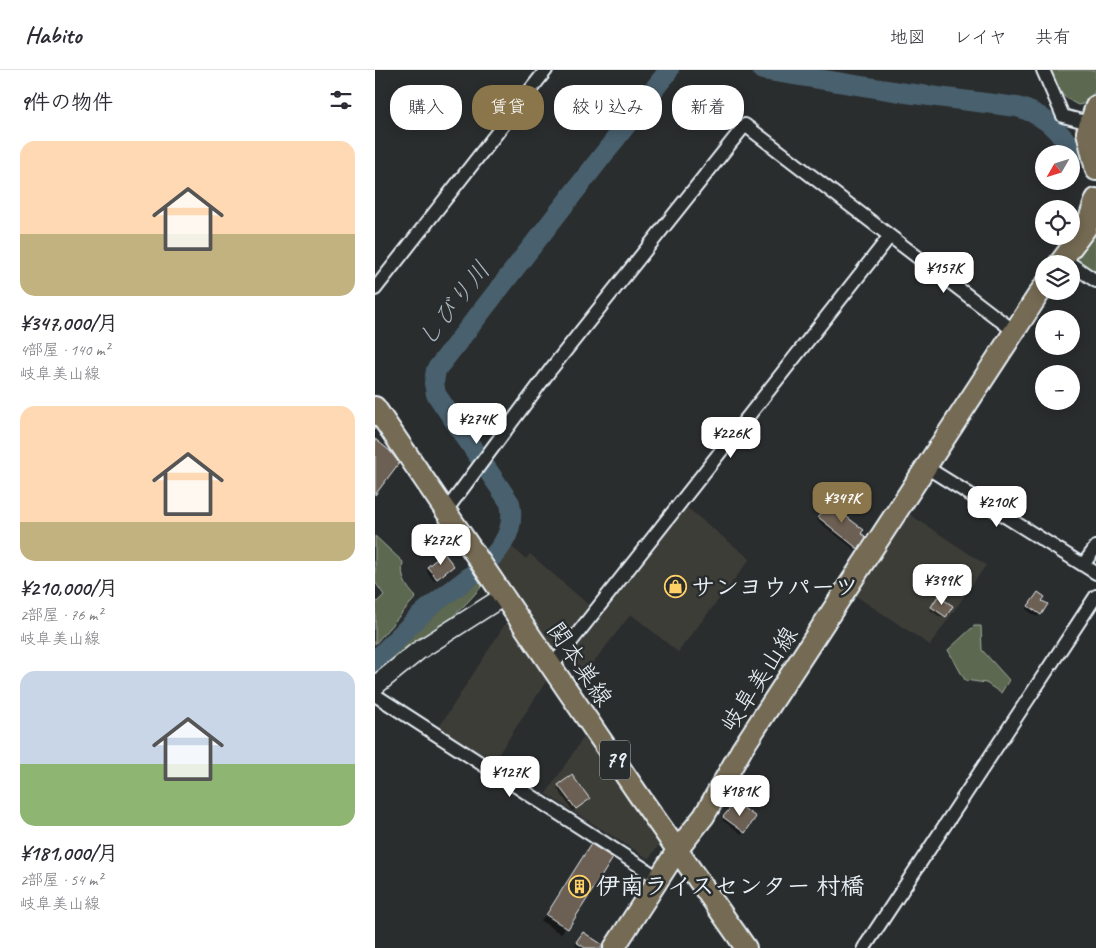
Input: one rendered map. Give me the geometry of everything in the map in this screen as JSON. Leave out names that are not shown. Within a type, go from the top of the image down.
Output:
[{"type":"main road","points":[[1093,115],[1089,146],[1096,170]]},
{"type":"main road","points":[[1070,255],[1086,228],[1096,199]]},
{"type":"main road","name":"岐阜美山線","points":[[614,948],[678,849],[704,816],[742,749],[1035,300]]},
{"type":"main road","name":"関本巣線","points":[[375,408],[745,948]]},
{"type":"street","points":[[375,289],[546,70]]},
{"type":"street","points":[[1043,70],[1063,116],[1093,115]]},
{"type":"street","points":[[445,512],[551,369],[745,125],[1014,331]]},
{"type":"street","points":[[552,666],[890,236]]},
{"type":"street","points":[[1080,271],[1096,281]]},
{"type":"street","points":[[926,467],[1096,573]]},
{"type":"street","points":[[1083,565],[1096,547]]},
{"type":"street","points":[[375,686],[418,651],[504,596]]},
{"type":"street","points":[[864,948],[1096,596]]},
{"type":"street","points":[[375,695],[659,879]]},
{"type":"shaded area","name":"サンヨウパーツ","points":[[685,506],[750,559],[678,652],[631,614],[582,677],[567,656]]},
{"type":"shaded area","points":[[906,512],[986,565],[930,645],[853,594]]},
{"type":"shaded area","points":[[507,543],[526,559],[530,554],[591,607],[553,654],[490,565]]},
{"type":"shaded area","points":[[509,618],[549,677],[494,761],[438,729]]},
{"type":"shaded area","points":[[585,735],[661,842],[649,859],[546,794]]},
{"type":"green space","points":[[1049,70],[1096,70],[1096,89],[1087,103],[1078,105],[1059,91]]},
{"type":"green space","points":[[1096,219],[1096,273],[1080,265],[1080,255],[1073,255]]},
{"type":"green space","points":[[375,536],[403,562],[402,572],[405,581],[416,597],[375,644],[375,604],[384,595],[375,582]]},
{"type":"green space","points":[[475,575],[482,586],[458,612],[375,677],[375,669]]},
{"type":"green space","points":[[974,626],[981,626],[982,650],[1009,680],[1001,693],[986,683],[965,680],[948,650]]},
{"type":"building","points":[[375,439],[390,451],[399,463],[375,495]]},
{"type":"building","points":[[831,500],[842,508],[839,511],[864,530],[861,533],[866,537],[858,549],[818,517]]},
{"type":"building","points":[[444,553],[454,566],[437,579],[427,567]]},
{"type":"building","points":[[1038,592],[1045,597],[1042,601],[1048,604],[1041,615],[1028,606]]},
{"type":"building","points":[[938,596],[953,606],[946,617],[931,607]]},
{"type":"building","points":[[572,775],[590,799],[576,809],[558,785]]},
{"type":"building","points":[[735,802],[756,817],[745,833],[723,817]]},
{"type":"building","name":"伊南ライスセンター 村橋","points":[[591,844],[613,858],[568,929],[546,915]]},
{"type":"building","points":[[583,932],[603,945],[602,948],[585,948],[576,942]]},
{"type":"waterway","name":"しびり川","points":[[375,661],[423,613],[489,560],[503,543],[511,523],[510,503],[436,394],[434,383],[436,370],[669,70]]},
{"type":"waterway","name":"しびり川","points":[[762,70],[906,93],[1017,107],[1044,119],[1077,153],[1096,156]]},
{"type":"place","name":"サンヨウパーツ","points":[[675,587]]},
{"type":"place","name":"伊南ライスセンター 村橋","points":[[580,886]]}]
